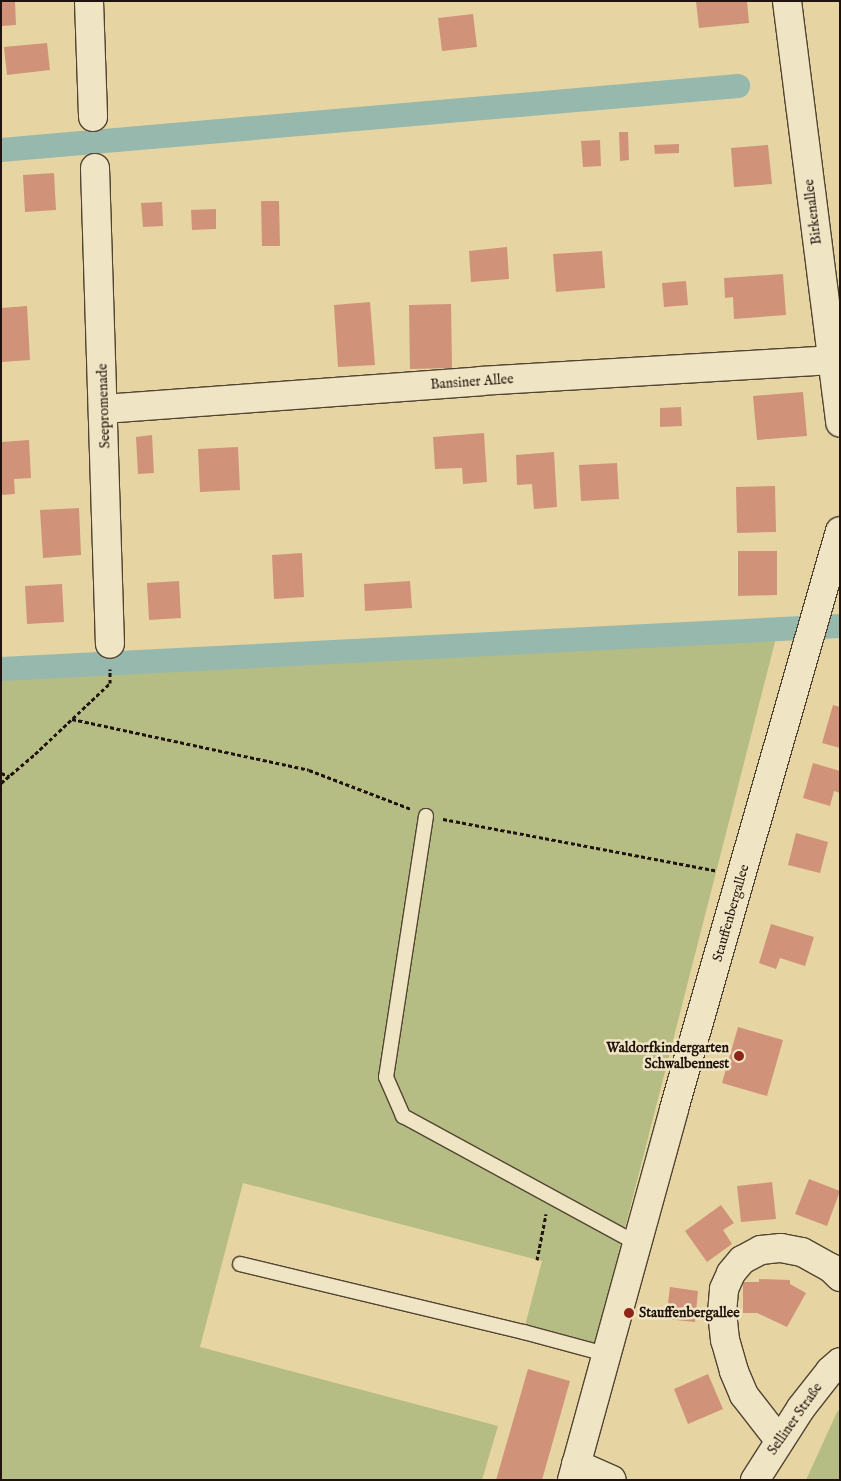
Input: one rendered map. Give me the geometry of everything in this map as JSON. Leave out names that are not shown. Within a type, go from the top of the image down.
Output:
[{"type":"street","points":[[89,1],[93,117]]},
{"type":"street","name":"Birkenallee","points":[[787,1],[835,359],[840,423]]},
{"type":"street","name":"Seepromenade","points":[[95,168],[110,644]]},
{"type":"street","name":"Bansiner Allee","points":[[104,410],[481,381],[835,359]]},
{"type":"street","name":"Stauffenbergallee","points":[[612,1480],[574,1472],[636,1243],[840,531]]},
{"type":"street","points":[[779,1440],[744,1395],[734,1371],[726,1340],[722,1313],[724,1289],[731,1273],[742,1260],[761,1250],[781,1248],[802,1252],[831,1268],[840,1277]]},
{"type":"street","name":"Selliner Straße","points":[[756,1480],[779,1440],[830,1371],[840,1362]]},
{"type":"lane","points":[[426,816],[386,1077],[403,1116],[636,1243]]},
{"type":"lane","points":[[240,1264],[524,1332],[605,1354]]},
{"type":"path","points":[[1,783],[110,683]]},
{"type":"path","points":[[72,719],[309,770],[426,816],[742,876]]},
{"type":"path","points":[[1,773],[10,776]]},
{"type":"path","points":[[537,1260],[550,1196]]},
{"type":"green space","points":[[778,630],[592,1357],[522,1337],[542,1261],[243,1183],[200,1347],[498,1426],[482,1480],[1,1480],[1,669]]},
{"type":"green space","points":[[840,1409],[840,1480],[806,1480],[837,1412]]},
{"type":"building","points":[[1,1],[15,1],[16,25],[1,26]]},
{"type":"building","points":[[696,1],[747,1],[749,23],[699,28]]},
{"type":"building","points":[[473,14],[477,47],[442,51],[438,18]]},
{"type":"building","points":[[47,43],[50,70],[7,75],[4,47]]},
{"type":"building","points":[[619,132],[628,132],[629,160],[620,161]]},
{"type":"building","points":[[600,140],[601,166],[583,167],[581,141]]},
{"type":"building","points":[[679,144],[679,153],[655,154],[654,145]]},
{"type":"building","points":[[768,145],[772,184],[734,187],[731,148]]},
{"type":"building","points":[[54,173],[56,210],[25,212],[23,175]]},
{"type":"building","points":[[261,201],[279,201],[280,246],[262,246]]},
{"type":"building","points":[[162,202],[163,226],[143,227],[141,203]]},
{"type":"building","points":[[216,209],[216,229],[192,230],[191,210]]},
{"type":"building","points":[[507,247],[509,279],[471,282],[469,251]]},
{"type":"building","points":[[602,251],[605,288],[556,292],[553,254]]},
{"type":"building","points":[[783,274],[786,315],[734,319],[733,297],[725,298],[724,278]]},
{"type":"building","points":[[686,281],[688,305],[664,307],[662,283]]},
{"type":"building","points":[[370,302],[375,365],[338,367],[334,305]]},
{"type":"building","points":[[451,304],[452,368],[410,369],[409,305]]},
{"type":"building","points":[[27,306],[30,360],[2,362],[1,308]]},
{"type":"building","points":[[803,392],[807,436],[757,440],[753,396]]},
{"type":"building","points":[[681,407],[682,426],[660,427],[660,408]]},
{"type":"building","points":[[484,433],[487,482],[463,484],[462,468],[435,469],[433,437]]},
{"type":"building","points":[[152,435],[154,473],[138,474],[136,437]]},
{"type":"building","points":[[29,440],[31,478],[14,479],[15,494],[1,495],[1,442]]},
{"type":"building","points":[[238,447],[240,490],[200,492],[198,449]]},
{"type":"building","points":[[554,452],[557,507],[534,509],[532,484],[517,485],[516,455]]},
{"type":"building","points":[[617,463],[619,499],[581,501],[579,465]]},
{"type":"building","points":[[775,486],[776,532],[737,533],[736,487]]},
{"type":"building","points":[[79,508],[81,555],[43,558],[40,510]]},
{"type":"building","points":[[738,551],[777,551],[777,595],[738,596]]},
{"type":"building","points":[[302,553],[304,597],[274,599],[272,555]]},
{"type":"building","points":[[179,581],[181,618],[149,620],[147,583]]},
{"type":"building","points":[[410,581],[412,608],[365,611],[364,584]]},
{"type":"building","points":[[62,584],[64,622],[27,624],[25,586]]},
{"type":"building","points":[[833,705],[840,707],[840,748],[822,743]]},
{"type":"building","points":[[813,763],[840,771],[840,793],[834,791],[830,806],[803,798]]},
{"type":"building","points":[[796,833],[828,842],[820,873],[788,865]]},
{"type":"building","points":[[771,924],[814,937],[805,966],[780,958],[776,969],[759,963]]},
{"type":"building","points":[[738,1027],[783,1040],[767,1096],[722,1083]]},
{"type":"building","points":[[809,1179],[840,1191],[827,1226],[795,1214]]},
{"type":"building","points":[[772,1182],[776,1219],[741,1222],[737,1186]]},
{"type":"building","points":[[721,1205],[734,1223],[723,1230],[732,1244],[707,1262],[685,1231]]},
{"type":"building","points":[[759,1279],[790,1280],[790,1284],[806,1293],[787,1327],[757,1313],[743,1313],[743,1282],[759,1282]]},
{"type":"building","points":[[670,1287],[698,1291],[695,1322],[666,1319]]},
{"type":"building","points":[[528,1369],[570,1381],[542,1480],[496,1480]]},
{"type":"building","points":[[708,1374],[723,1409],[688,1424],[674,1389]]},
{"type":"waterway","points":[[1,150],[738,86]]},
{"type":"waterway","points":[[1,669],[840,626]]},
{"type":"place","name":"Waldorfkindergarten Schwalbennest","points":[[739,1056]]},
{"type":"place","name":"Stauffenbergallee","points":[[629,1313]]}]
